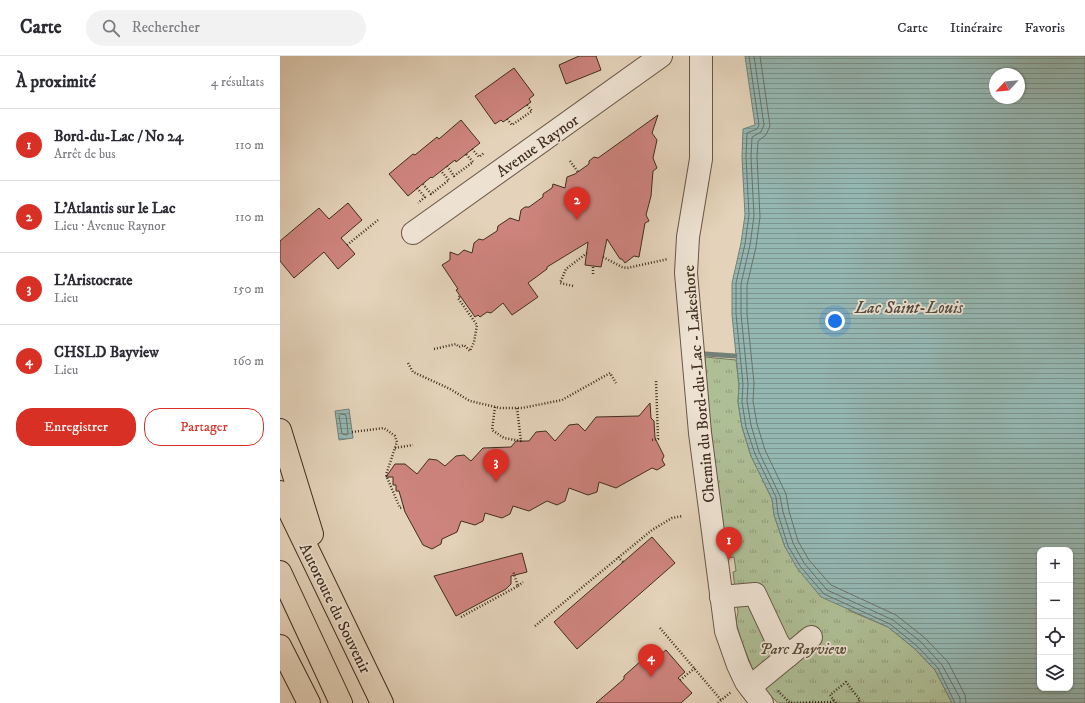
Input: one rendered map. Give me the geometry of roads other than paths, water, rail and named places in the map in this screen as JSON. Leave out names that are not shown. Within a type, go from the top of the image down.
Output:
[{"type":"highway","points":[[280,430],[334,606]]},
{"type":"highway","name":"Autoroute du Souvenir","points":[[280,492],[382,703]]},
{"type":"highway","points":[[280,572],[341,703]]},
{"type":"highway","points":[[280,646],[309,703]]},
{"type":"street","name":"Avenue Raynor","points":[[413,233],[661,56]]},
{"type":"street","name":"Chemin du Bord-du-Lac - Lakeshore","points":[[701,56],[701,159],[688,237],[686,273],[700,433],[724,620],[731,647],[738,665],[755,691]]},
{"type":"street","points":[[721,597],[755,594],[778,643],[788,656]]},
{"type":"street","points":[[755,691],[788,656],[811,637]]},
{"type":"water","name":"Lac Saint-Louis","points":[[745,56],[1085,56],[1085,703],[952,703],[935,670],[915,649],[888,627],[821,597],[797,568],[785,547],[774,515],[772,499],[751,456],[742,427],[738,402],[739,385],[732,315],[732,283],[741,243],[745,215],[742,157],[743,129],[755,125]]},
{"type":"water","points":[[349,409],[353,438],[339,440],[335,411]]},
{"type":"waterway","points":[[705,354],[735,356]]},
{"type":"place","name":"L'Atlantis sur le Lac","points":[[577,220]]},
{"type":"place","name":"L'Aristocrate","points":[[496,482]]},
{"type":"place","name":"Bord-du-Lac / No 24","points":[[729,560]]},
{"type":"place","name":"CHSLD Bayview","points":[[651,677]]},
{"type":"park label","name":"Parc Bayview","points":[[803,648]]}]
